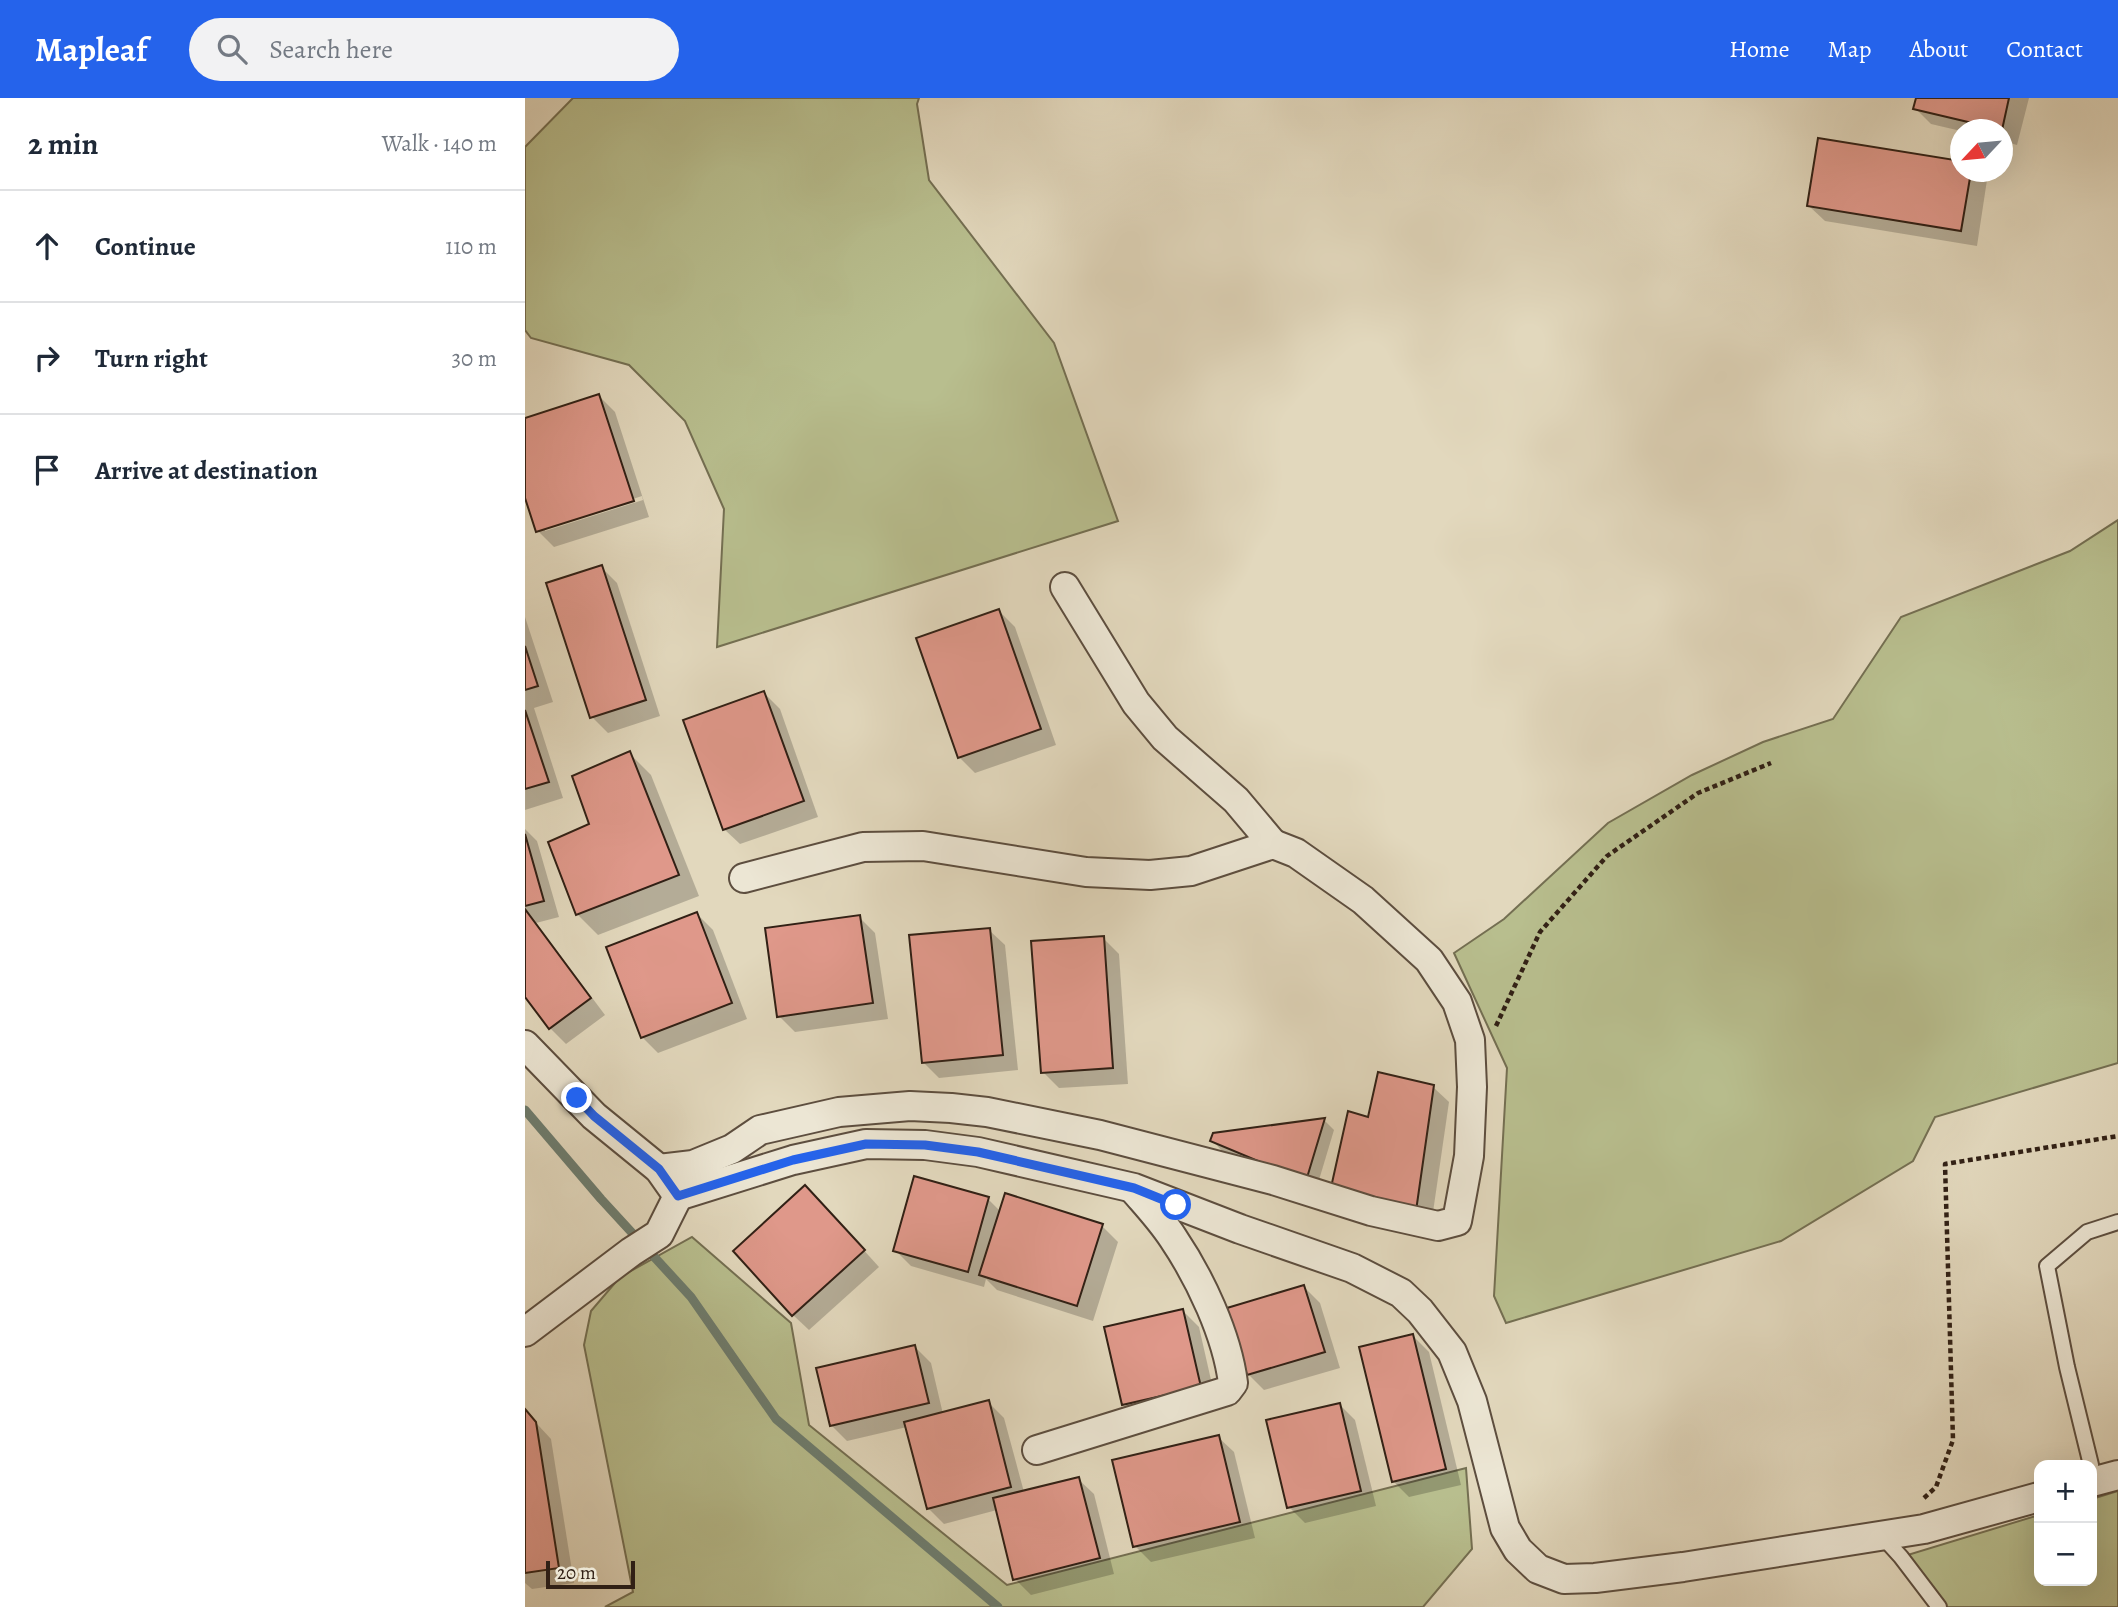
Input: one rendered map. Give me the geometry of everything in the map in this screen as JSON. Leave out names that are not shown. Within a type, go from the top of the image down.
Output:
[{"type":"street","points":[[659,1169],[693,1165],[732,1149],[760,1130],[839,1112],[910,1106],[951,1108],[987,1112],[1100,1135],[1273,1180],[1371,1210],[1439,1226],[1457,1221],[1469,1156],[1471,1068],[1470,1040],[1457,1002],[1429,960],[1363,900],[1296,853],[1273,844],[1236,800],[1175,748],[1136,703],[1065,587]]},
{"type":"street","points":[[744,878],[863,847],[923,846],[1086,872],[1150,875],[1191,871],[1273,844]]},
{"type":"street","points":[[525,1045],[594,1116],[659,1169],[678,1196]]},
{"type":"street","points":[[525,1332],[659,1234],[678,1196],[793,1160],[866,1144],[925,1145],[978,1152],[1134,1188],[1352,1268],[1401,1293],[1420,1311],[1452,1352],[1472,1401],[1505,1528],[1518,1550],[1538,1569],[1564,1579],[1595,1578],[1683,1567],[1924,1529],[2034,1498]]},
{"type":"street","points":[[1037,1450],[1195,1402],[1227,1391],[1233,1383],[1231,1361],[1221,1332],[1190,1265],[1172,1236],[1134,1188]]},
{"type":"lane","points":[[2098,1474],[2067,1367],[2047,1266],[2087,1232],[2118,1222]]},
{"type":"lane","points":[[1882,1536],[1902,1557],[1939,1607]]},
{"type":"path","points":[[1471,1068],[1498,1022],[1540,932],[1607,856],[1698,793],[1771,763]]},
{"type":"path","points":[[1918,1503],[1936,1487],[1953,1440],[1945,1164],[2118,1136]]},
{"type":"green space","points":[[573,98],[919,98],[917,104],[929,180],[1054,343],[1118,521],[717,647],[724,509],[685,421],[629,365],[531,338],[525,330],[525,147]]},
{"type":"green space","points":[[2118,520],[2118,1063],[1935,1117],[1913,1161],[1781,1241],[1506,1323],[1494,1296],[1507,1068],[1454,953],[1504,919],[1608,823],[1692,775],[1763,742],[1833,719],[1901,617],[2070,551]]},
{"type":"green space","points":[[692,1237],[791,1323],[809,1425],[1007,1585],[1466,1468],[1472,1549],[1423,1607],[605,1607],[633,1592],[584,1345],[591,1311],[620,1277]]},
{"type":"green space","points":[[2118,1491],[2118,1607],[1939,1607],[1901,1557],[2034,1517],[2034,1586],[2097,1586],[2097,1497]]},
{"type":"building","points":[[1916,98],[2009,98],[2004,119],[1955,119],[1913,109]]},
{"type":"building","points":[[1818,138],[1950,159],[1950,182],[1969,182],[1961,231],[1807,206]]},
{"type":"building","points":[[599,394],[634,501],[536,532],[525,498],[525,418]]},
{"type":"building","points":[[602,565],[646,700],[590,718],[546,583]]},
{"type":"building","points":[[999,609],[1041,729],[958,758],[916,638]]},
{"type":"building","points":[[525,646],[538,686],[525,690]]},
{"type":"building","points":[[764,691],[804,801],[723,830],[683,720]]},
{"type":"building","points":[[525,710],[549,782],[525,789]]},
{"type":"building","points":[[630,751],[679,875],[576,915],[548,842],[589,824],[572,776]]},
{"type":"building","points":[[525,834],[544,901],[525,906]]},
{"type":"building","points":[[525,909],[591,998],[549,1029],[525,997]]},
{"type":"building","points":[[697,912],[732,1003],[641,1038],[606,947]]},
{"type":"building","points":[[860,915],[873,1003],[777,1017],[765,928]]},
{"type":"building","points":[[990,928],[1003,1055],[922,1063],[909,935]]},
{"type":"building","points":[[1104,936],[1113,1068],[1041,1073],[1031,941]]},
{"type":"building","points":[[1378,1072],[1434,1085],[1416,1211],[1330,1192],[1348,1111],[1368,1117]]},
{"type":"building","points":[[1325,1118],[1306,1181],[1210,1141],[1213,1133]]},
{"type":"building","points":[[914,1176],[989,1197],[968,1272],[893,1251]]},
{"type":"building","points":[[805,1185],[865,1250],[792,1316],[733,1251]]},
{"type":"building","points":[[1005,1193],[1103,1224],[1077,1306],[979,1275]]},
{"type":"building","points":[[1304,1285],[1325,1352],[1247,1375],[1227,1308]]},
{"type":"building","points":[[1183,1309],[1201,1387],[1122,1405],[1104,1327]]},
{"type":"building","points":[[1413,1334],[1446,1469],[1392,1482],[1359,1347]]},
{"type":"building","points":[[915,1345],[929,1403],[830,1426],[816,1368]]},
{"type":"building","points":[[989,1400],[1011,1487],[927,1509],[904,1422]]},
{"type":"building","points":[[1340,1403],[1361,1491],[1287,1508],[1266,1420]]},
{"type":"building","points":[[525,1409],[536,1422],[559,1568],[525,1573]]},
{"type":"building","points":[[1219,1435],[1240,1522],[1133,1547],[1112,1460]]},
{"type":"building","points":[[1079,1477],[1100,1558],[1013,1580],[993,1498]]},
{"type":"waterway","points":[[525,1110],[601,1199],[691,1297],[776,1419],[998,1607]]},
{"type":"route","points":[[577,1098],[594,1116],[659,1169],[678,1196],[793,1160],[866,1144],[925,1145],[978,1152],[1134,1188],[1176,1205]]}]
